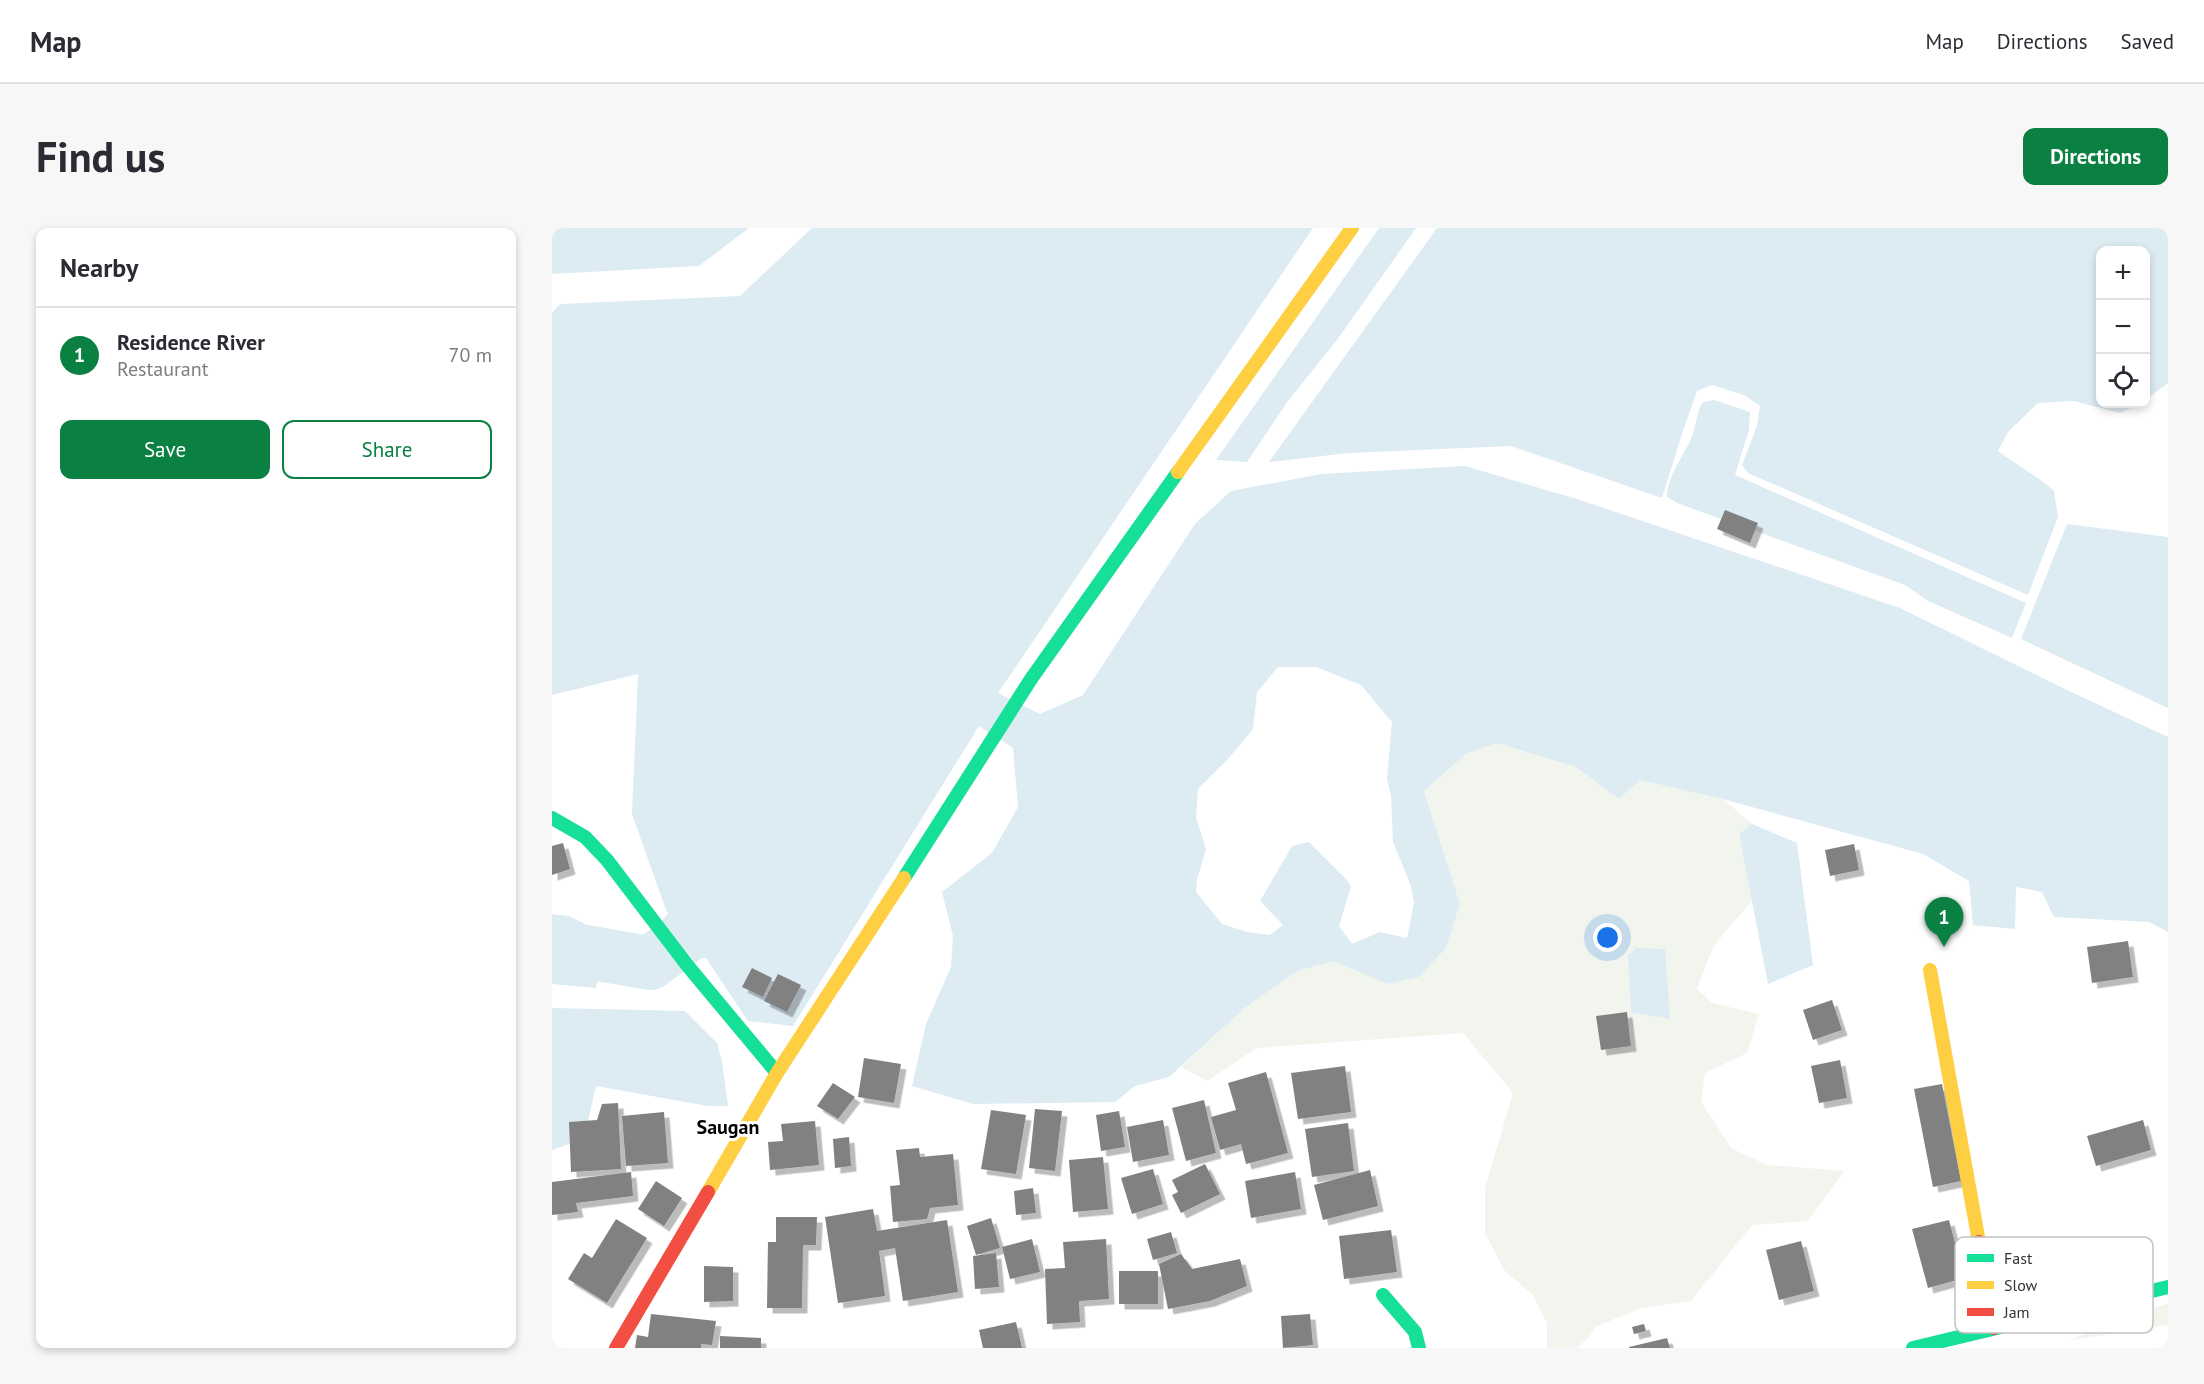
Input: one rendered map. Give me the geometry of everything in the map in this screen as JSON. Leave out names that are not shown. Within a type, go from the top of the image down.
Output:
[{"type":"street","points":[[616,1348],[777,1073],[983,757],[1031,679],[1352,228]]},
{"type":"street","points":[[552,818],[585,837],[607,860],[661,933],[777,1073]]},
{"type":"street","points":[[1930,970],[1978,1237]]},
{"type":"street","points":[[2153,1291],[2168,1287]]},
{"type":"street","points":[[1383,1295],[1415,1332],[1419,1348]]},
{"type":"street","points":[[1913,1348],[1974,1333]]},
{"type":"shaded area","points":[[552,228],[749,228],[699,266],[552,274]]},
{"type":"shaded area","points":[[812,228],[1313,228],[998,693],[1040,714],[1083,695],[1195,524],[1231,491],[1321,474],[1465,466],[1577,499],[1900,608],[2168,737],[2168,932],[2149,922],[2054,917],[2042,892],[2016,887],[2015,929],[1973,925],[1969,881],[1923,854],[1723,799],[1640,780],[1619,799],[1576,767],[1497,743],[1467,753],[1424,791],[1460,904],[1446,948],[1419,977],[1387,984],[1334,961],[1297,971],[1246,1007],[1169,1077],[1135,1086],[1115,1102],[973,1104],[912,1086],[926,1024],[951,967],[953,936],[942,892],[992,853],[1018,807],[1013,748],[979,726],[793,1026],[748,1021],[706,958],[695,959],[666,910],[632,814],[638,674],[552,695],[552,313],[560,304],[740,296]],"holes":[[[1278,667],[1316,667],[1361,685],[1392,722],[1387,779],[1391,796],[1393,842],[1411,886],[1414,903],[1407,938],[1380,932],[1352,944],[1339,926],[1351,886],[1309,842],[1292,846],[1260,901],[1283,925],[1270,935],[1247,932],[1222,924],[1196,892],[1206,849],[1196,817],[1198,789],[1228,759],[1253,729],[1257,692]]]},
{"type":"shaded area","points":[[1379,228],[1416,228],[1337,340],[1288,401],[1247,462],[1216,460]]},
{"type":"shaded area","points":[[1437,228],[2168,228],[2168,383],[2150,397],[2150,246],[2096,246],[2096,407],[2074,401],[2038,403],[2008,432],[1998,451],[2054,491],[2058,517],[2028,595],[1748,473],[1742,465],[1757,426],[1760,406],[1744,395],[1712,385],[1697,391],[1662,498],[1511,446],[1349,453],[1269,462]]},
{"type":"shaded area","points":[[1714,400],[1750,412],[1749,430],[1735,475],[2026,603],[2012,638],[1928,601],[1905,585],[1677,503],[1667,497],[1676,467],[1691,439],[1700,407],[1703,402]]},
{"type":"shaded area","points":[[2101,408],[2131,408],[2120,413]]},
{"type":"shaded area","points":[[2067,524],[2168,537],[2168,708],[2021,639]]},
{"type":"shaded area","points":[[1497,743],[1576,767],[1619,799],[1640,780],[1723,799],[1752,824],[1739,834],[1752,901],[1712,949],[1697,989],[1712,1003],[1759,1014],[1747,1053],[1705,1073],[1701,1102],[1731,1148],[1767,1165],[1844,1171],[1808,1221],[1752,1225],[1691,1301],[1641,1308],[1595,1327],[1590,1336],[1577,1348],[1547,1348],[1547,1323],[1533,1295],[1504,1270],[1485,1233],[1485,1188],[1513,1093],[1463,1033],[1257,1048],[1207,1081],[1181,1067],[1246,1007],[1297,971],[1334,961],[1387,984],[1419,977],[1446,948],[1460,904],[1424,791],[1467,753]]},
{"type":"shaded area","points":[[1752,824],[1797,843],[1813,965],[1768,984],[1739,834]]},
{"type":"shaded area","points":[[552,914],[569,916],[604,934],[596,988],[552,984]]},
{"type":"shaded area","points":[[1636,948],[1665,949],[1670,1019],[1631,1012],[1628,956]]},
{"type":"shaded area","points":[[552,1008],[685,1011],[717,1043],[722,1061],[728,1106],[708,1106],[596,1086],[584,1139],[552,1150]]},
{"type":"shaded area","points":[[2168,1304],[2168,1325],[2153,1327],[2153,1308]]},
{"type":"shaded area","points":[[2086,1333],[2116,1333],[2071,1340]]},
{"type":"building","points":[[1725,510],[1758,523],[1750,543],[1717,529]]},
{"type":"building","points":[[563,843],[570,869],[552,875],[552,846]]},
{"type":"building","points":[[1854,844],[1859,870],[1830,876],[1825,850]]},
{"type":"building","points":[[2128,941],[2133,977],[2092,983],[2087,947]]},
{"type":"building","points":[[752,968],[772,978],[763,997],[742,987]]},
{"type":"building","points":[[778,974],[801,985],[787,1012],[764,1001]]},
{"type":"building","points":[[1832,1000],[1842,1030],[1813,1040],[1803,1010]]},
{"type":"building","points":[[1627,1012],[1631,1046],[1601,1050],[1596,1016]]},
{"type":"building","points":[[864,1058],[901,1064],[894,1103],[858,1097]]},
{"type":"building","points":[[1840,1060],[1847,1098],[1819,1103],[1811,1066]]},
{"type":"building","points":[[1345,1066],[1351,1112],[1298,1119],[1291,1073]]},
{"type":"building","points":[[1266,1072],[1288,1153],[1246,1164],[1241,1144],[1220,1150],[1211,1117],[1236,1110],[1228,1083]]},
{"type":"building","points":[[833,1083],[855,1097],[838,1119],[817,1106]]},
{"type":"building","points":[[1942,1084],[1961,1181],[1933,1187],[1914,1089]]},
{"type":"building","points":[[1204,1100],[1216,1153],[1186,1161],[1172,1108]]},
{"type":"building","points":[[618,1103],[621,1169],[571,1172],[569,1122],[597,1120],[602,1104]]},
{"type":"building","points":[[1035,1109],[1062,1111],[1055,1171],[1029,1168]]},
{"type":"building","points":[[991,1110],[1026,1115],[1016,1174],[981,1169]]},
{"type":"building","points":[[1119,1111],[1125,1147],[1101,1151],[1096,1115]]},
{"type":"building","points":[[664,1112],[668,1163],[626,1166],[622,1116]]},
{"type":"building","points":[[1163,1120],[1169,1155],[1133,1162],[1127,1127]]},
{"type":"building","points":[[2143,1120],[2151,1150],[2096,1166],[2087,1136]]},
{"type":"building","points":[[815,1121],[819,1165],[770,1170],[768,1142],[783,1141],[781,1124]]},
{"type":"building","points":[[1348,1123],[1354,1171],[1312,1177],[1305,1129]]},
{"type":"building","points":[[849,1137],[851,1166],[835,1168],[833,1139]]},
{"type":"building","points":[[919,1148],[920,1157],[953,1154],[958,1205],[930,1208],[927,1219],[893,1222],[890,1186],[900,1185],[896,1150]]},
{"type":"building","points":[[1103,1157],[1108,1209],[1073,1212],[1069,1160]]},
{"type":"building","points":[[1205,1164],[1220,1194],[1181,1213],[1172,1195],[1178,1192],[1172,1180]]},
{"type":"building","points":[[1153,1169],[1163,1204],[1132,1214],[1121,1178]]},
{"type":"building","points":[[1370,1170],[1378,1206],[1323,1220],[1314,1185]]},
{"type":"building","points":[[631,1172],[633,1196],[576,1203],[578,1212],[552,1215],[552,1182]]},
{"type":"building","points":[[1295,1172],[1301,1209],[1251,1218],[1245,1181]]},
{"type":"building","points":[[656,1181],[682,1198],[664,1226],[638,1209]]},
{"type":"building","points":[[1033,1188],[1036,1213],[1016,1215],[1014,1191]]},
{"type":"building","points":[[873,1209],[877,1231],[947,1220],[958,1292],[903,1301],[895,1248],[879,1251],[885,1296],[838,1303],[825,1217]]},
{"type":"building","points":[[776,1217],[817,1217],[816,1245],[803,1245],[802,1308],[767,1308],[768,1242],[776,1242]]},
{"type":"building","points":[[991,1218],[1000,1248],[976,1255],[967,1226]]},
{"type":"building","points":[[616,1219],[647,1238],[607,1303],[568,1279],[584,1253],[592,1258]]},
{"type":"building","points":[[1949,1220],[1955,1243],[1955,1280],[1928,1288],[1912,1229]]},
{"type":"building","points":[[1391,1230],[1397,1272],[1344,1279],[1339,1236]]},
{"type":"building","points":[[1171,1232],[1177,1253],[1153,1260],[1147,1239]]},
{"type":"building","points":[[1032,1239],[1040,1272],[1010,1279],[1002,1247]]},
{"type":"building","points":[[1106,1239],[1109,1299],[1079,1301],[1080,1322],[1047,1324],[1045,1269],[1065,1268],[1063,1242]]},
{"type":"building","points":[[1801,1241],[1814,1291],[1779,1300],[1766,1250]]},
{"type":"building","points":[[996,1253],[999,1287],[975,1289],[973,1256]]},
{"type":"building","points":[[1181,1254],[1192,1269],[1240,1259],[1247,1286],[1210,1301],[1168,1309],[1159,1264]]},
{"type":"building","points":[[704,1266],[733,1267],[733,1301],[704,1302]]},
{"type":"building","points":[[1119,1271],[1158,1271],[1158,1304],[1119,1304]]},
{"type":"building","points":[[651,1314],[716,1321],[712,1345],[701,1344],[701,1348],[635,1348],[637,1335],[648,1337]]},
{"type":"building","points":[[1310,1314],[1313,1345],[1283,1348],[1281,1316]]},
{"type":"building","points":[[1016,1322],[1022,1348],[983,1348],[979,1330]]},
{"type":"building","points":[[1644,1324],[1646,1331],[1634,1334],[1632,1327]]},
{"type":"building","points":[[720,1336],[761,1338],[761,1348],[720,1348]]},
{"type":"building","points":[[1667,1338],[1670,1348],[1629,1348],[1629,1347]]},
{"type":"waterway","points":[[552,946],[650,963],[680,941],[711,904]]},
{"type":"traffic: fast","points":[[904,878],[1031,679],[1178,472]]},
{"type":"traffic: fast","points":[[552,818],[585,837],[607,860],[687,965],[777,1073]]},
{"type":"traffic: fast","points":[[2153,1291],[2168,1287]]},
{"type":"traffic: fast","points":[[1383,1295],[1415,1332],[1419,1348]]},
{"type":"traffic: fast","points":[[1913,1348],[1976,1333]]},
{"type":"traffic: slow","points":[[1178,472],[1352,228]]},
{"type":"traffic: slow","points":[[708,1192],[777,1073],[904,878]]},
{"type":"traffic: slow","points":[[1930,970],[1978,1237]]},
{"type":"traffic: jam","points":[[616,1348],[708,1192]]},
{"type":"place","name":"Residence River","points":[[1944,947]]},
{"type":"district","name":"Saugan","points":[[728,1127]]}]
